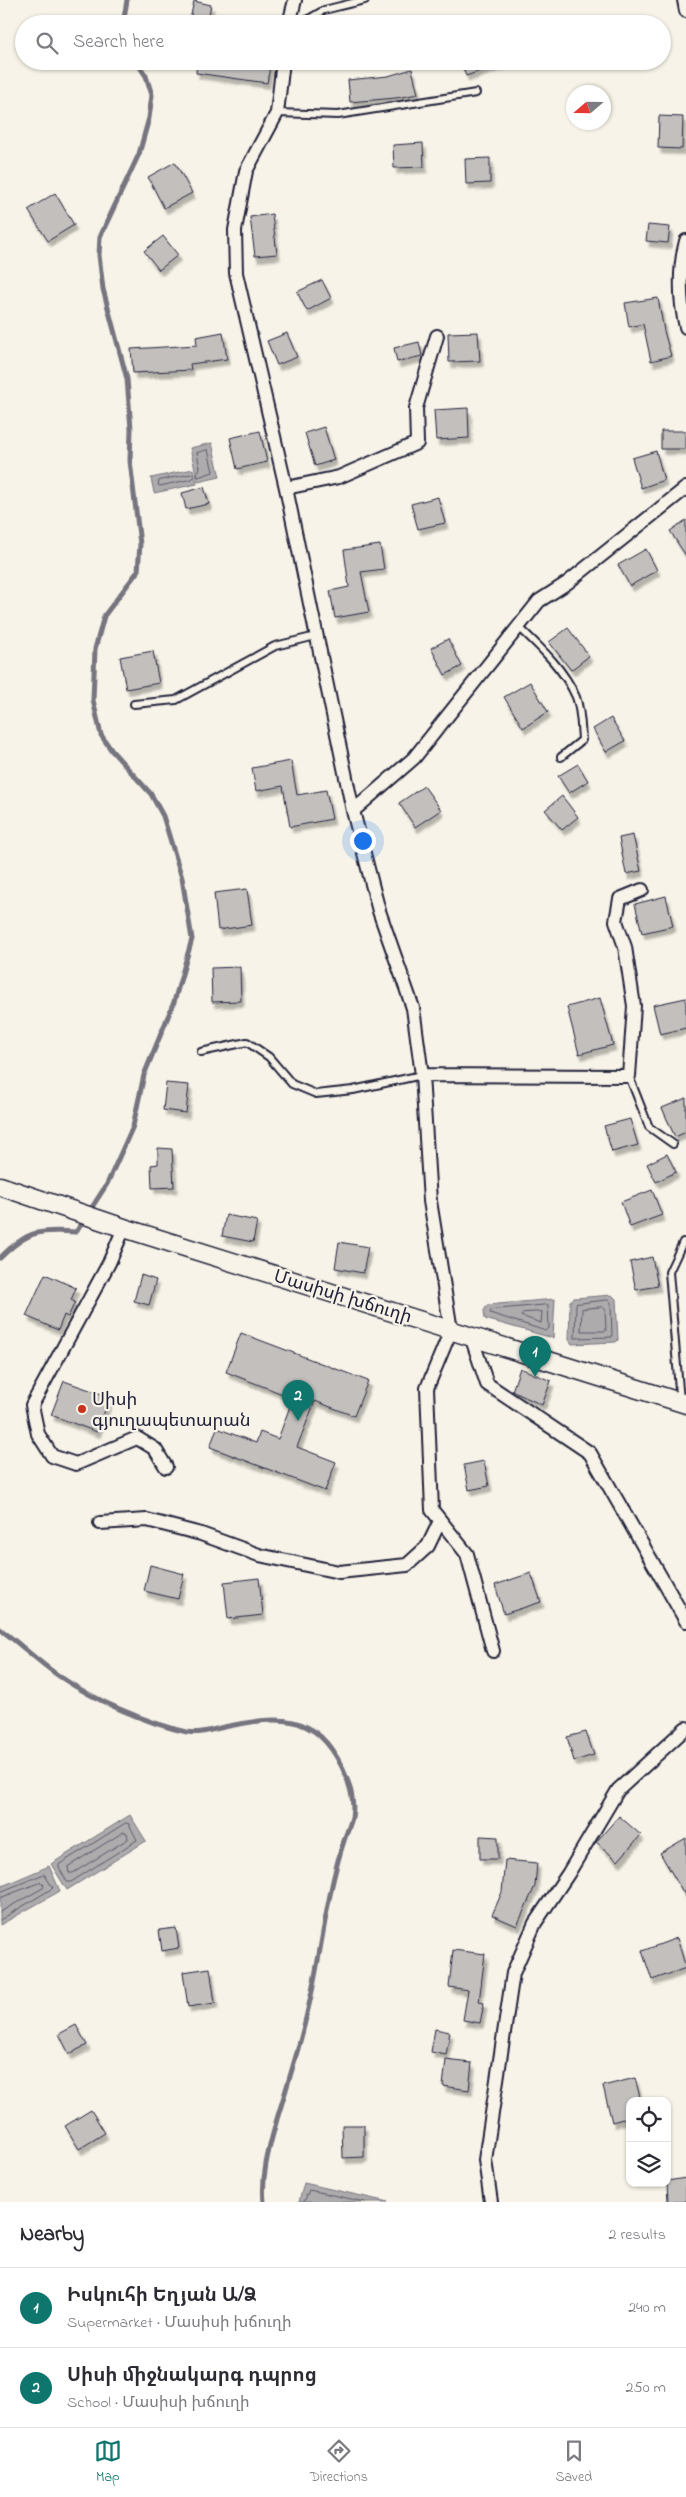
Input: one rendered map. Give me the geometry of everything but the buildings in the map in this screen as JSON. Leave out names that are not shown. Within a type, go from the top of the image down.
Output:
[{"type":"main road","name":"Մասիսի խճուղի","points":[[0,1186],[124,1228],[683,1403]]},
{"type":"street","points":[[292,15],[296,0]]},
{"type":"street","points":[[684,0],[686,11]]},
{"type":"street","points":[[282,70],[277,113],[246,171],[235,230],[236,273],[286,488],[353,811],[379,911],[413,1008],[422,1075],[430,1200],[451,1330],[427,1388],[432,1510],[467,1554],[493,1651]]},
{"type":"street","points":[[686,241],[681,260],[683,316],[686,327]]},
{"type":"street","points":[[286,488],[339,477],[417,443],[416,408],[437,336]]},
{"type":"street","points":[[353,811],[414,758],[539,601],[567,583],[686,488]]},
{"type":"street","points":[[422,1075],[629,1076],[634,1006],[625,947],[616,921],[620,899],[642,890]]},
{"type":"street","points":[[124,1228],[109,1263],[32,1405],[38,1434],[52,1456],[76,1464],[137,1438],[156,1449],[166,1467]]},
{"type":"street","points":[[471,1336],[487,1384],[590,1453],[686,1621]]},
{"type":"street","points":[[100,1523],[147,1520],[201,1534],[259,1555],[339,1572],[407,1564],[428,1546],[440,1521]]},
{"type":"street","points":[[491,2202],[485,2160],[513,1973],[535,1922],[568,1874],[618,1790],[686,1728]]},
{"type":"lane","points":[[315,15],[324,10],[365,0]]},
{"type":"lane","points":[[277,113],[338,115],[476,93]]},
{"type":"lane","points":[[519,627],[551,658],[576,697],[581,719],[582,740],[562,757]]},
{"type":"lane","points":[[134,704],[176,700],[275,646],[316,636]]},
{"type":"lane","points":[[201,1052],[247,1042],[269,1056],[292,1084],[316,1094],[352,1090],[422,1075]]},
{"type":"lane","points":[[629,1076],[650,1127],[674,1144]]},
{"type":"lane","points":[[683,1403],[669,1272],[684,1242]]},
{"type":"water","points":[[212,443],[220,477],[198,482],[190,448]]},
{"type":"water","points":[[193,469],[197,484],[154,493],[151,478]]},
{"type":"water","points":[[612,1295],[616,1299],[618,1340],[616,1342],[572,1344],[569,1340],[570,1301],[574,1298]]},
{"type":"water","points":[[555,1299],[553,1338],[485,1319],[484,1311],[487,1305]]},
{"type":"water","points":[[130,1815],[146,1841],[67,1890],[51,1864]]},
{"type":"water","points":[[49,1866],[60,1891],[0,1925],[0,1887]]},
{"type":"water","points":[[304,2183],[388,2202],[299,2202]]},
{"type":"waterway","points":[[124,15],[127,0]]},
{"type":"waterway","points":[[0,1258],[18,1242],[34,1234],[52,1231],[76,1232],[107,1184],[133,1126],[144,1075],[174,1002],[192,939],[182,878],[163,816],[151,794],[112,751],[101,735],[93,700],[95,649],[104,616],[138,571],[140,544],[130,461],[131,429],[127,379],[103,289],[99,255],[100,237],[139,154],[149,118],[152,95],[142,70]]},
{"type":"waterway","points":[[0,1629],[52,1671],[73,1685],[104,1702],[138,1717],[187,1732],[206,1731],[261,1721],[278,1720],[293,1722],[307,1727],[320,1736],[342,1767],[352,1795],[352,1817],[336,1869],[305,2023],[269,2149],[263,2191],[264,2202]]},
{"type":"place","name":"Իսկուհի Եղյան Ա/Ձ","points":[[535,1377]]},
{"type":"place","name":"Սիսի գյուղապետարան","points":[[82,1409]]},
{"type":"place","name":"Սիսի միջնակարգ դպրոց","points":[[298,1421]]}]
